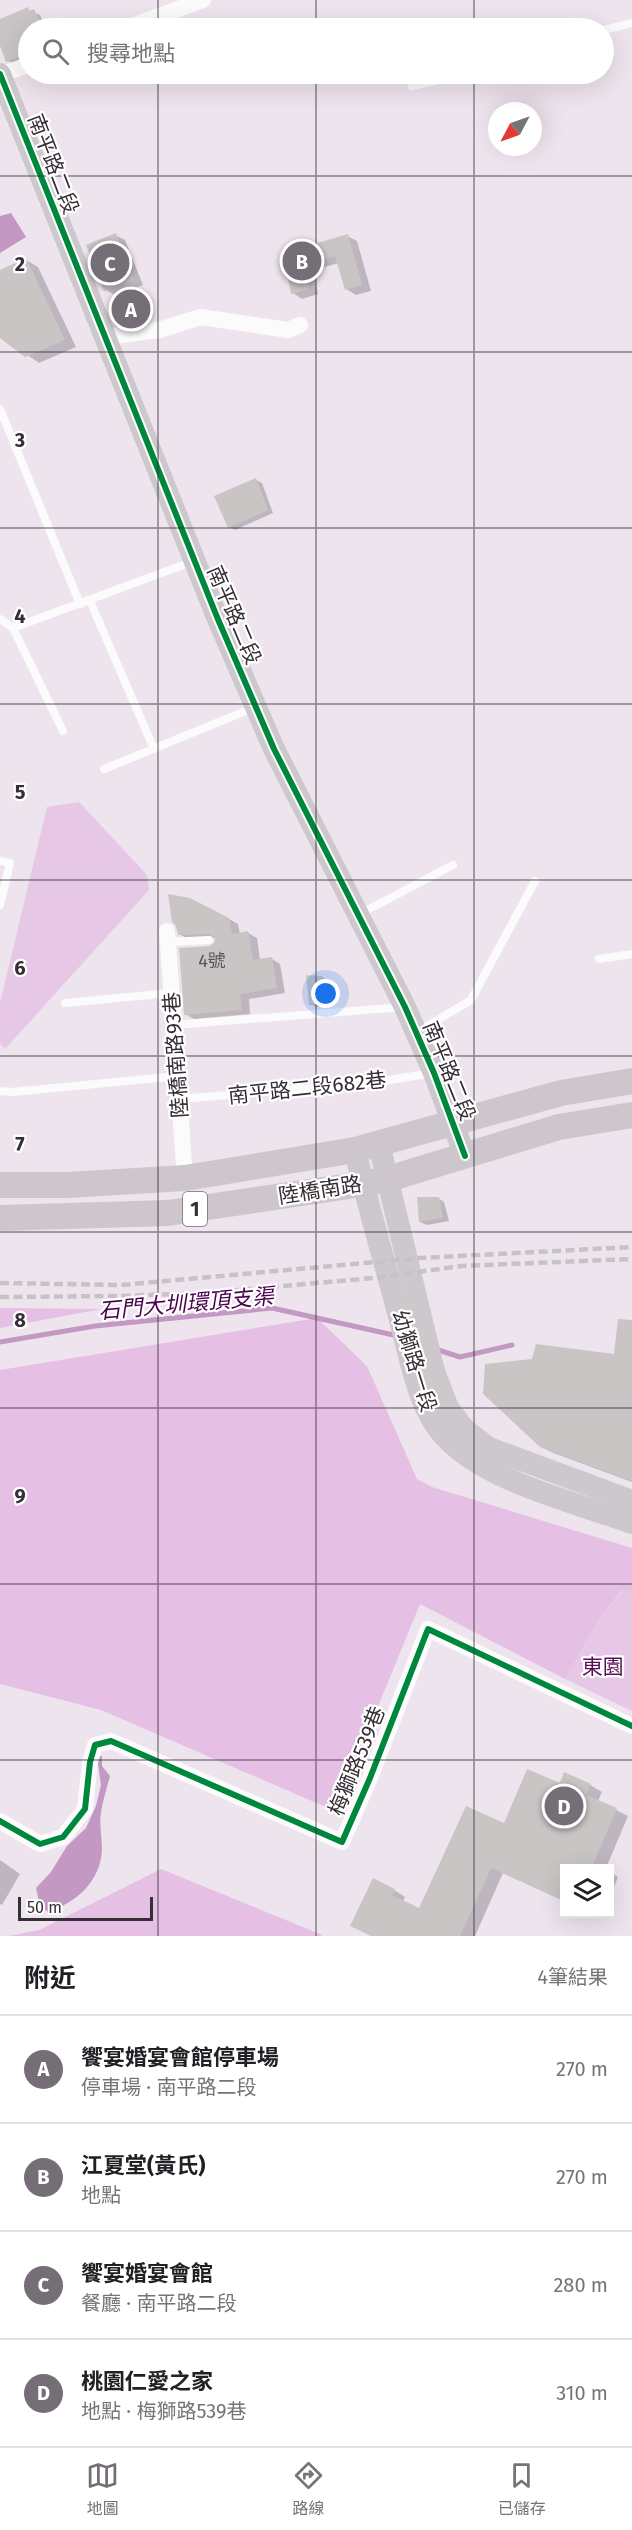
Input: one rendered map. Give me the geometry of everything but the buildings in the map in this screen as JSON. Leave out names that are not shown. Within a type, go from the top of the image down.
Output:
[{"type":"main road","name":"陸橋南路","points":[[0,1185],[68,1185],[185,1178],[367,1147],[561,1093],[632,1081]]},
{"type":"main road","name":"陸橋南路","points":[[0,1218],[168,1213],[363,1184],[388,1179],[559,1127],[632,1115]]},
{"type":"street","points":[[154,18],[203,0]]},
{"type":"street","points":[[0,75],[18,69]]},
{"type":"street","name":"南平路二段","points":[[0,75],[194,561],[273,749],[417,1032],[465,1156]]},
{"type":"street","points":[[104,337],[159,330],[201,317],[288,330],[300,324]]},
{"type":"street","name":"陸橋南路93巷","points":[[167,937],[185,1178]]},
{"type":"street","name":"幼獅路一段","points":[[367,1147],[388,1179],[434,1371],[448,1408],[464,1430],[489,1448],[632,1501]]},
{"type":"street","name":"幼獅路一段","points":[[367,1147],[363,1184],[416,1377],[431,1419],[441,1432],[474,1461],[500,1476],[632,1523]]},
{"type":"street","name":"梅獅路539巷","points":[[0,1821],[40,1844],[63,1837],[85,1809],[90,1762],[95,1745],[111,1741],[342,1842],[370,1778],[428,1629],[632,1726]]},
{"type":"lane","points":[[614,27],[632,23]]},
{"type":"lane","points":[[412,86],[417,84]]},
{"type":"lane","points":[[0,409],[80,604]]},
{"type":"lane","points":[[13,628],[194,561]]},
{"type":"lane","points":[[90,601],[154,749]]},
{"type":"lane","points":[[0,619],[13,628],[63,731]]},
{"type":"lane","points":[[104,769],[256,707]]},
{"type":"lane","points":[[0,861],[10,863],[0,905]]},
{"type":"lane","points":[[357,915],[453,865]]},
{"type":"lane","points":[[417,1032],[471,1000],[535,881]]},
{"type":"lane","points":[[167,937],[209,940]]},
{"type":"lane","points":[[599,959],[632,954]]},
{"type":"lane","points":[[65,1003],[171,993]]},
{"type":"lane","points":[[174,1025],[405,1007]]},
{"type":"lane","name":"南平路二段682巷","points":[[179,1099],[364,1084],[434,1073]]},
{"type":"lane","points":[[0,1091],[12,1092],[178,1076]]},
{"type":"green space","points":[[79,802],[147,875],[149,890],[5,1049],[0,1044],[0,1003],[47,807]]},
{"type":"green space","name":"東園","points":[[623,1591],[632,1591],[632,1711],[565,1679],[602,1614]]},
{"type":"shaded area","points":[[11,213],[26,237],[0,253],[0,216]]},
{"type":"shaded area","points":[[0,1308],[101,1309],[0,1328]]},
{"type":"shaded area","points":[[317,1318],[367,1366],[417,1479],[432,1487],[632,1548],[632,1591],[622,1591],[602,1614],[565,1679],[420,1604],[335,1811],[101,1710],[0,1684],[0,1370]]},
{"type":"shaded area","points":[[102,1756],[102,1766],[110,1776],[101,1812],[101,1861],[92,1881],[77,1897],[48,1912],[40,1906],[36,1888],[51,1872],[67,1846],[86,1828],[96,1806],[101,1785],[97,1757]]},
{"type":"shaded area","points":[[161,1869],[322,1936],[8,1936],[39,1930]]},
{"type":"waterway","name":"石門大圳環頂支渠","points":[[0,1342],[95,1326],[272,1308],[398,1336]]},
{"type":"waterway","name":"石門大圳環頂支渠","points":[[435,1349],[460,1357],[512,1345]]},
{"type":"railway","points":[[0,1283],[121,1285],[420,1258],[632,1247]]},
{"type":"railway","points":[[0,1297],[204,1293],[373,1278],[461,1266],[632,1259]]},
{"type":"cycle path","points":[[0,74],[217,617],[274,749],[405,1007],[434,1073],[465,1156]]},
{"type":"cycle path","points":[[0,1821],[40,1844],[63,1837],[85,1809],[90,1762],[95,1745],[111,1741],[342,1842],[370,1778],[428,1629],[632,1726]]},
{"type":"place","name":"江夏堂(黃氏)","points":[[302,261]]},
{"type":"place","name":"饗宴婚宴會館","points":[[110,263]]},
{"type":"place","name":"饗宴婚宴會館停車場","points":[[131,309]]},
{"type":"place","name":"桃園仁愛之家","points":[[564,1806]]}]
